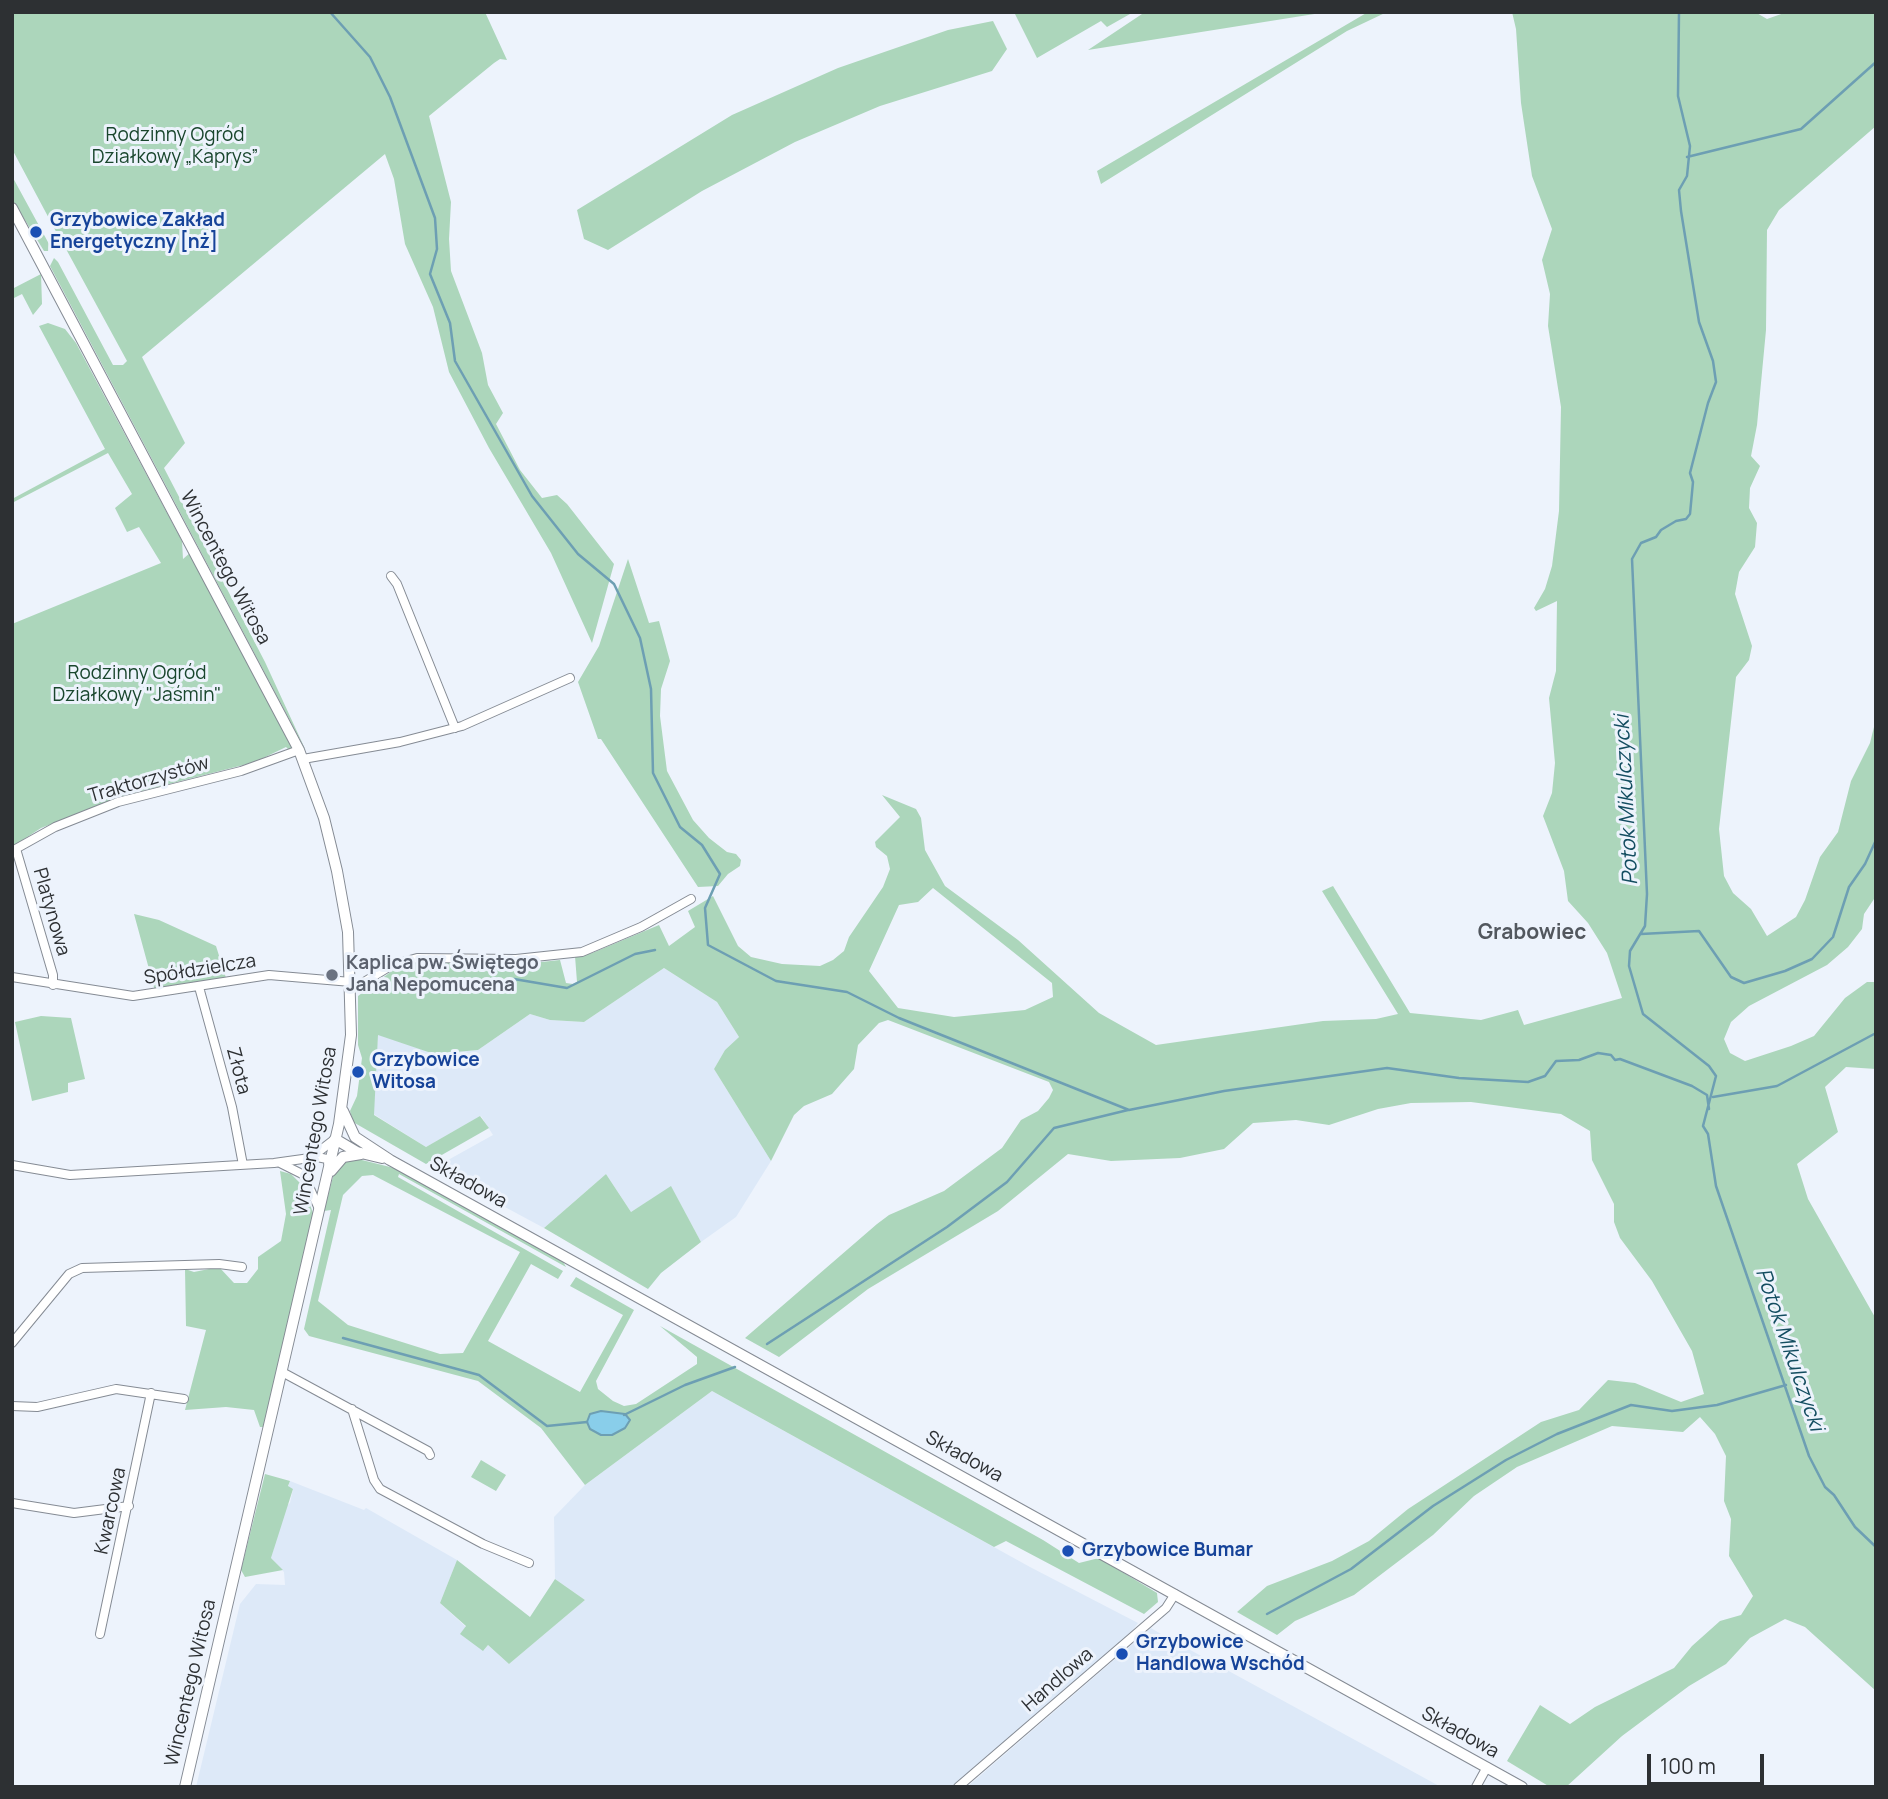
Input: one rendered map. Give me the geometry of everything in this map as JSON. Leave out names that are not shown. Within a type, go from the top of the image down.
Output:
[{"type":"main road","name":"Wincentego Witosa","points":[[12,208],[301,754],[337,871],[348,932],[351,1035],[342,1108],[320,1213],[185,1787]]},
{"type":"main road","name":"Składowa","points":[[342,1108],[352,1132],[366,1150]]},
{"type":"main road","name":"Składowa","points":[[335,1139],[390,1160],[1522,1787]]},
{"type":"main road","points":[[326,1181],[343,1157],[366,1150]]},
{"type":"street","points":[[391,576],[455,728]]},
{"type":"street","name":"Traktorzystów","points":[[14,850],[55,827],[118,802],[301,754],[409,740],[455,728],[546,691],[570,678]]},
{"type":"street","name":"Platynowa","points":[[14,850],[53,975],[53,985]]},
{"type":"street","points":[[351,986],[392,965],[417,958],[528,958],[582,952],[641,927],[691,899]]},
{"type":"street","name":"Spółdzielcza","points":[[12,977],[133,996],[269,975],[351,986]]},
{"type":"street","name":"Złota","points":[[199,987],[232,1107],[243,1165]]},
{"type":"street","points":[[311,1157],[335,1139]]},
{"type":"street","points":[[12,1165],[70,1175],[274,1163],[311,1157],[325,1158],[329,1166]]},
{"type":"street","points":[[274,1163],[295,1168],[307,1180],[317,1184],[326,1181]]},
{"type":"street","points":[[307,1180],[320,1213]]},
{"type":"street","points":[[12,1343],[69,1274],[82,1268],[219,1264],[242,1267]]},
{"type":"street","points":[[282,1372],[428,1451],[430,1455]]},
{"type":"street","points":[[12,1406],[37,1407],[116,1389],[184,1399]]},
{"type":"street","name":"Kwarcowa","points":[[100,1634],[129,1506],[150,1393]]},
{"type":"street","points":[[352,1409],[374,1480],[380,1489],[483,1544],[529,1563]]},
{"type":"street","points":[[12,1503],[74,1513],[129,1506]]},
{"type":"street","name":"Handlowa","points":[[958,1787],[1166,1608],[1175,1594]]},
{"type":"street","points":[[1476,1787],[1487,1767]]},
{"type":"shaded area","points":[[664,968],[717,1002],[739,1037],[725,1050],[714,1069],[771,1161],[736,1217],[701,1242],[671,1187],[631,1212],[606,1174],[544,1228],[436,1170],[439,1165],[493,1135],[481,1116],[426,1147],[372,1113],[378,1034],[434,1054],[478,1050],[530,1014],[550,1020],[584,1022]]},
{"type":"shaded area","points":[[712,1391],[1030,1567],[1138,1623],[1129,1635],[953,1787],[196,1787],[240,1604],[256,1584],[285,1585],[284,1572],[271,1558],[285,1507],[290,1503],[293,1489],[288,1487],[290,1481],[364,1510],[366,1508],[457,1560],[440,1603],[466,1627],[461,1634],[484,1650],[488,1645],[509,1664],[585,1600],[555,1579],[554,1517],[585,1485]]},
{"type":"shaded area","points":[[1151,1628],[1161,1634],[1441,1787],[967,1787]]},
{"type":"green space","name":"Rodzinny Ogród Działkowy „Kaprys”","points":[[12,12],[485,12],[507,60],[500,59],[494,63],[429,116],[451,202],[451,271],[482,353],[488,385],[503,413],[496,424],[520,470],[542,498],[557,495],[567,504],[614,564],[592,643],[551,553],[489,448],[449,372],[433,307],[405,244],[394,179],[385,154],[142,357],[185,443],[164,468],[265,662],[306,751],[50,266],[54,258],[113,365],[123,365],[127,361],[66,249],[73,237],[61,241],[12,149]]},
{"type":"green space","points":[[1014,12],[1130,14],[1107,27],[1101,21],[1037,58]]},
{"type":"green space","points":[[1145,12],[1327,12],[1088,50]]},
{"type":"green space","points":[[1368,12],[1387,12],[1347,31],[1101,184],[1097,171]]},
{"type":"green space","points":[[1512,12],[1755,12],[1767,19],[1787,12],[1876,12],[1876,126],[1779,210],[1767,230],[1766,330],[1757,425],[1751,456],[1760,466],[1750,488],[1749,508],[1757,523],[1755,547],[1739,572],[1735,594],[1752,646],[1749,660],[1736,677],[1719,829],[1724,876],[1733,893],[1751,909],[1767,936],[1796,917],[1805,900],[1820,857],[1838,832],[1851,781],[1870,743],[1876,719],[1876,896],[1864,914],[1862,929],[1848,947],[1827,965],[1749,1006],[1731,1022],[1724,1039],[1730,1053],[1745,1061],[1791,1046],[1814,1036],[1845,998],[1867,982],[1876,982],[1876,1069],[1846,1067],[1825,1087],[1838,1132],[1797,1164],[1808,1199],[1876,1319],[1876,1691],[1805,1627],[1785,1619],[1750,1638],[1726,1664],[1689,1686],[1622,1736],[1566,1787],[1550,1787],[1507,1761],[1540,1705],[1570,1724],[1595,1707],[1674,1668],[1692,1646],[1720,1621],[1741,1615],[1753,1596],[1729,1556],[1731,1519],[1724,1501],[1726,1456],[1715,1434],[1700,1417],[1683,1432],[1612,1426],[1517,1467],[1474,1496],[1433,1535],[1354,1595],[1295,1621],[1277,1635],[1237,1612],[1267,1586],[1332,1561],[1369,1541],[1408,1509],[1541,1422],[1579,1410],[1608,1380],[1635,1383],[1681,1402],[1704,1394],[1692,1351],[1652,1281],[1620,1238],[1614,1222],[1614,1204],[1592,1160],[1590,1131],[1561,1114],[1471,1102],[1411,1103],[1378,1109],[1329,1125],[1296,1120],[1253,1123],[1224,1149],[1180,1158],[1111,1161],[1068,1154],[998,1211],[868,1289],[779,1357],[745,1338],[889,1215],[944,1191],[1002,1148],[1021,1120],[1038,1111],[1049,1098],[1053,1090],[1049,1082],[888,1020],[879,1023],[858,1045],[854,1069],[832,1094],[804,1106],[794,1115],[771,1161],[714,1069],[725,1050],[739,1037],[717,1002],[664,968],[584,1022],[550,1020],[530,1014],[478,1050],[434,1054],[378,1035],[374,1115],[426,1147],[480,1116],[489,1128],[426,1164],[353,1122],[350,1111],[357,1096],[362,1058],[358,1045],[358,996],[400,965],[421,961],[523,964],[560,960],[566,983],[573,984],[577,982],[575,956],[592,953],[659,925],[669,946],[695,927],[688,911],[713,896],[738,946],[751,957],[782,964],[820,966],[833,960],[844,951],[849,937],[883,887],[890,869],[887,856],[876,847],[875,842],[900,817],[882,795],[916,809],[921,818],[925,850],[945,886],[1018,940],[1099,1013],[1156,1045],[1323,1021],[1376,1019],[1398,1014],[1322,891],[1333,886],[1410,1013],[1481,1020],[1518,1010],[1524,1025],[1622,998],[1607,953],[1588,923],[1568,901],[1564,871],[1543,816],[1552,793],[1555,763],[1549,698],[1556,671],[1557,601],[1536,611],[1534,608],[1545,589],[1552,566],[1559,511],[1561,407],[1548,326],[1550,294],[1542,260],[1552,229],[1532,176],[1521,103],[1516,29]],"holes":[[[933,888],[1052,983],[1053,997],[1025,1010],[954,1017],[898,1008],[869,971],[899,905],[918,902]]]},
{"type":"green space","points":[[993,21],[1007,49],[992,71],[880,106],[795,142],[702,191],[608,250],[584,239],[577,210],[732,115],[838,68],[948,30]]},
{"type":"green space","points":[[12,176],[49,244],[48,251],[44,251],[12,199]]},
{"type":"green space","points":[[41,274],[42,304],[33,315],[22,294],[12,299],[12,289]]},
{"type":"green space","name":"Rodzinny Ogród Działkowy \"Jaśmin\"","points":[[48,323],[65,329],[76,343],[182,541],[183,559],[191,552],[292,748],[290,751],[286,747],[255,762],[130,794],[41,828],[12,847],[12,624],[161,563],[139,527],[127,532],[115,508],[132,494],[108,453],[12,503],[12,499],[105,449],[39,326]]},
{"type":"green space","points":[[628,559],[649,623],[659,621],[670,661],[661,689],[660,716],[667,771],[693,820],[709,838],[727,852],[736,854],[741,860],[740,866],[728,874],[718,886],[698,887],[601,739],[598,739],[578,682],[599,646]]},
{"type":"green space","points":[[134,914],[159,920],[216,946],[226,978],[155,991]]},
{"type":"green space","points":[[41,1016],[71,1018],[85,1079],[68,1083],[68,1092],[32,1101],[15,1022]]},
{"type":"green space","points":[[354,1158],[398,1169],[562,1260],[566,1267],[399,1174],[398,1177],[563,1271],[558,1279],[531,1264],[488,1341],[580,1392],[623,1315],[570,1286],[576,1277],[634,1310],[596,1381],[598,1389],[613,1401],[624,1406],[636,1404],[697,1364],[697,1357],[660,1326],[1043,1540],[1079,1563],[1099,1558],[1157,1593],[1158,1602],[1144,1614],[1006,1541],[994,1547],[712,1391],[585,1485],[541,1428],[478,1381],[309,1336],[304,1329],[331,1210],[324,1211],[334,1173],[346,1160]],"holes":[[[373,1175],[520,1252],[463,1353],[440,1354],[348,1325],[318,1301],[343,1195],[362,1176]]]},
{"type":"green space","points":[[280,1171],[291,1174],[304,1187],[314,1216],[265,1427],[260,1427],[254,1410],[226,1407],[185,1410],[206,1330],[186,1326],[185,1269],[194,1272],[219,1267],[234,1283],[247,1283],[258,1269],[258,1257],[281,1241],[286,1214]]},
{"type":"green space","points":[[606,1174],[631,1212],[671,1186],[701,1242],[661,1273],[648,1289],[544,1228]]},
{"type":"green space","points":[[481,1460],[506,1475],[496,1491],[471,1477]]},
{"type":"green space","points":[[265,1474],[290,1481],[288,1486],[293,1489],[271,1558],[283,1570],[245,1577],[241,1570]]},
{"type":"green space","points":[[457,1560],[530,1617],[555,1579],[585,1600],[509,1664],[488,1645],[483,1651],[460,1634],[466,1626],[440,1603]]},
{"type":"water","points":[[601,1411],[625,1414],[630,1420],[625,1428],[612,1435],[601,1435],[590,1429],[587,1422],[590,1414]]},
{"type":"waterway","points":[[330,12],[370,57],[390,97],[435,218],[437,249],[430,274],[450,323],[455,361],[532,496],[578,554],[614,584],[640,638],[651,689],[653,773],[680,827],[702,845],[720,874],[705,908],[708,945],[776,981],[847,992],[899,1018],[1129,1110],[1224,1091],[1387,1068],[1459,1078],[1528,1082],[1545,1076],[1556,1061],[1579,1060],[1598,1053],[1611,1055],[1615,1060],[1620,1059],[1692,1086],[1707,1095],[1709,1109]]},
{"type":"waterway","name":"Potok Mikulczycki","points":[[1679,12],[1678,96],[1690,146],[1687,176],[1679,190],[1681,211],[1699,322],[1713,361],[1716,382],[1690,473],[1693,482],[1690,514],[1686,519],[1676,521],[1661,530],[1656,537],[1641,543],[1632,559],[1647,894],[1645,926],[1630,951],[1629,966],[1643,1014],[1709,1066],[1716,1076],[1703,1126],[1708,1134],[1716,1186],[1809,1456],[1825,1487],[1834,1495],[1855,1527],[1876,1547]]},
{"type":"waterway","points":[[1687,157],[1801,129],[1876,62]]},
{"type":"waterway","points":[[1641,934],[1699,931],[1731,977],[1744,983],[1785,971],[1812,959],[1833,937],[1849,887],[1865,864],[1876,840]]},
{"type":"waterway","points":[[514,979],[567,988],[635,954],[655,950]]},
{"type":"waterway","points":[[1713,1097],[1777,1086],[1876,1033]]},
{"type":"waterway","points":[[767,1344],[947,1227],[1007,1182],[1054,1128],[1128,1110]]},
{"type":"waterway","points":[[343,1338],[479,1375],[547,1426],[587,1422]]},
{"type":"waterway","points":[[624,1415],[685,1385],[735,1367]]},
{"type":"waterway","points":[[1267,1614],[1351,1569],[1433,1506],[1506,1460],[1557,1434],[1631,1405],[1672,1411],[1717,1405],[1786,1385]]},
{"type":"place","name":"Grzybowice Zakład Energetyczny [nż]","points":[[36,232]]},
{"type":"place","name":"Kaplica pw. Świętego Jana Nepomucena","points":[[332,975]]},
{"type":"place","name":"Grzybowice Witosa","points":[[358,1072]]},
{"type":"place","name":"Grzybowice Bumar","points":[[1068,1551]]},
{"type":"place","name":"Grzybowice Handlowa Wschód","points":[[1122,1654]]},
{"type":"district","name":"Grabowiec","points":[[1532,933]]}]
